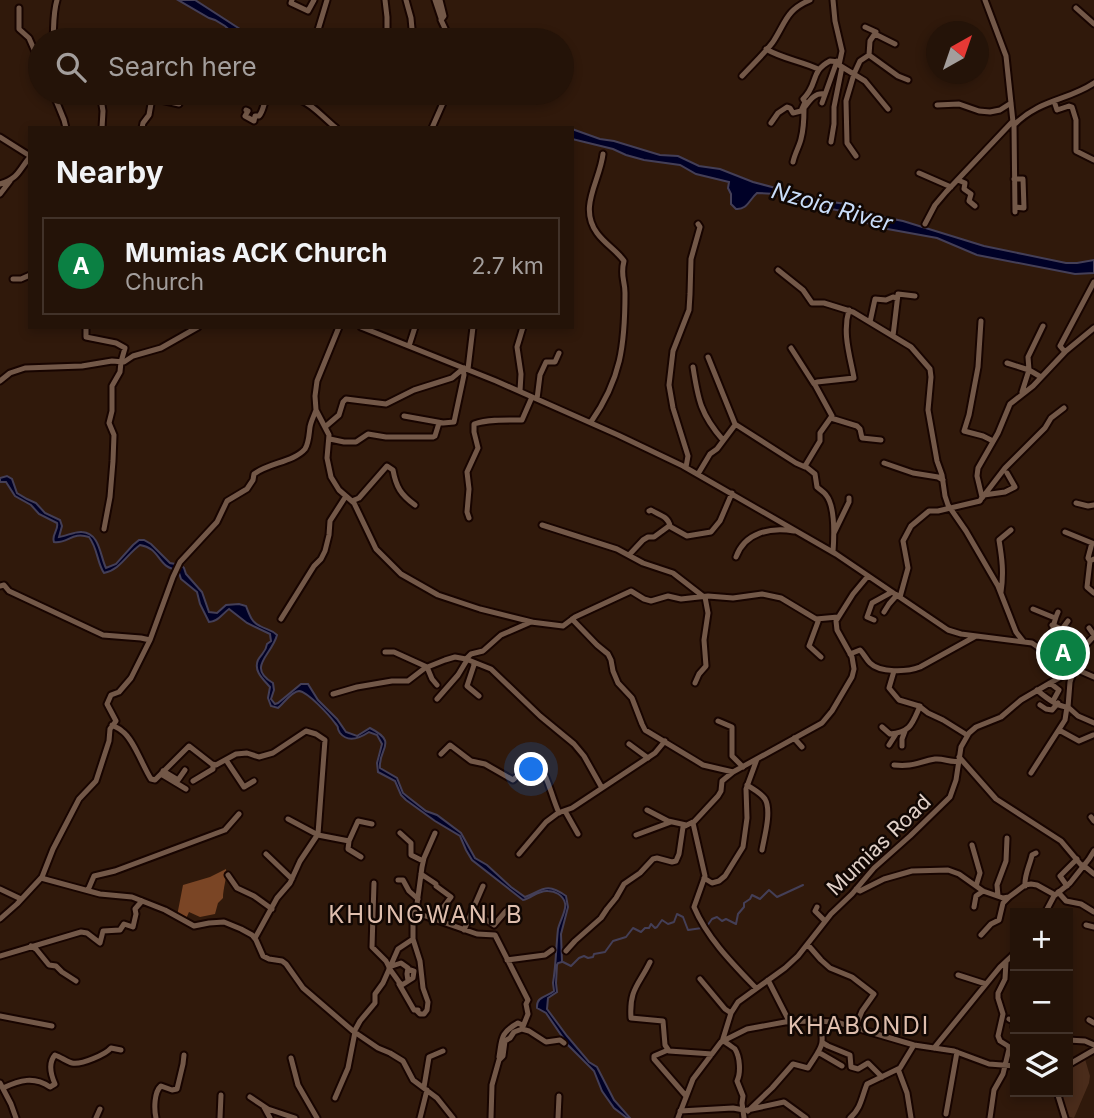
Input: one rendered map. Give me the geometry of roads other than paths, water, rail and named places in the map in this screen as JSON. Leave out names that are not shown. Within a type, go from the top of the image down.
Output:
[{"type":"street","points":[[54,28],[53,14],[57,0]]},
{"type":"street","points":[[292,0],[291,3],[307,11],[314,0]]},
{"type":"street","points":[[318,28],[327,0]]},
{"type":"street","points":[[385,0],[387,28]]},
{"type":"street","points":[[406,0],[412,28]]},
{"type":"street","points":[[438,0],[445,28]]},
{"type":"street","points":[[742,76],[772,44],[792,10],[810,0]]},
{"type":"street","points":[[831,142],[842,49],[833,0]]},
{"type":"street","points":[[985,0],[1006,56],[1014,123],[1014,179],[1015,209],[1024,207],[1024,184],[1023,179],[1014,179]]},
{"type":"street","points":[[19,8],[19,29],[28,37]]},
{"type":"street","points":[[1076,8],[1094,24]]},
{"type":"street","points":[[865,27],[895,44]]},
{"type":"street","points":[[869,55],[870,41],[875,34]]},
{"type":"street","points":[[766,49],[818,69]]},
{"type":"street","points":[[856,156],[847,143],[846,103],[860,60],[869,55]]},
{"type":"street","points":[[869,55],[908,80]]},
{"type":"street","points":[[771,123],[778,113],[788,107],[793,113],[801,111],[805,103],[803,99],[813,86],[818,69],[830,61],[840,64],[863,79],[888,109]]},
{"type":"street","points":[[822,103],[840,64]]},
{"type":"street","points":[[925,224],[935,205],[991,143],[1014,123],[1034,109],[1094,83]]},
{"type":"street","points":[[793,162],[801,138],[804,109],[813,97],[820,93],[825,94]]},
{"type":"street","points":[[1054,101],[1057,110],[1071,107],[1076,120],[1076,151],[1094,159]]},
{"type":"street","points":[[937,105],[960,104],[975,110],[992,112],[1011,104]]},
{"type":"street","points":[[58,105],[65,126]]},
{"type":"street","points":[[102,105],[102,126]]},
{"type":"street","points":[[142,126],[151,105]]},
{"type":"street","points":[[246,110],[248,111],[245,116],[254,121],[255,116],[259,116],[263,111],[263,105]]},
{"type":"street","points":[[310,105],[334,126]]},
{"type":"street","points":[[433,126],[442,105]]},
{"type":"street","points":[[0,137],[28,155]]},
{"type":"street","points":[[591,422],[616,378],[624,332],[625,292],[621,271],[624,261],[596,232],[588,211],[603,154]]},
{"type":"street","points":[[0,194],[18,175],[28,159]]},
{"type":"street","points":[[919,173],[951,187]]},
{"type":"street","points":[[958,180],[965,183],[964,189],[971,194],[969,201],[975,206]]},
{"type":"street","points":[[0,184],[10,181]]},
{"type":"street","points":[[686,467],[688,456],[669,385],[673,351],[691,294],[691,259],[700,227],[698,224]]},
{"type":"street","points":[[778,270],[807,294],[813,303],[849,310],[893,335],[914,349],[930,370],[929,410],[944,496],[1001,592],[1008,614],[1023,641]]},
{"type":"street","points":[[13,279],[28,276]]},
{"type":"street","points":[[1065,352],[1060,346],[1094,282]]},
{"type":"street","points":[[893,335],[899,293],[915,296]]},
{"type":"street","points":[[870,322],[875,299],[897,298]]},
{"type":"street","points":[[814,384],[819,381],[854,378],[846,333],[849,310]]},
{"type":"street","points":[[981,321],[978,367],[964,431],[993,441]]},
{"type":"street","points":[[1021,395],[1025,388],[1028,356],[1043,326]]},
{"type":"street","points":[[983,497],[978,468],[999,431],[1010,404],[1094,328]]},
{"type":"street","points":[[86,329],[86,337],[124,347],[120,372],[113,384],[109,423],[114,435],[113,461],[104,529]]},
{"type":"street","points":[[0,380],[25,368],[124,362],[133,356],[161,348],[194,329]]},
{"type":"street","points":[[338,329],[317,381],[315,396],[316,410],[330,439],[327,458],[331,477],[335,485],[352,501],[376,549],[403,575],[429,590],[480,609],[560,627],[631,592],[650,601],[668,596],[680,599],[733,598],[764,594],[781,598],[819,620],[838,617]]},
{"type":"street","points":[[366,329],[520,391],[686,467],[833,552],[920,614],[952,631],[1034,644],[1074,670]]},
{"type":"street","points":[[409,346],[414,329]]},
{"type":"street","points":[[404,416],[439,422],[455,421],[473,329]]},
{"type":"street","points":[[520,391],[521,374],[517,347],[522,329]]},
{"type":"street","points":[[790,348],[832,414],[819,433],[820,441],[805,467]]},
{"type":"street","points":[[469,517],[467,512],[470,489],[467,472],[478,448],[474,424],[522,420],[535,398],[541,369],[546,362],[555,363],[559,353]]},
{"type":"street","points":[[708,357],[735,425],[816,474],[817,487],[827,497],[832,511],[833,552]]},
{"type":"street","points":[[1007,363],[1041,377]]},
{"type":"street","points":[[693,367],[702,411],[723,440]]},
{"type":"street","points":[[325,427],[339,416],[346,399],[386,404],[465,369]]},
{"type":"street","points":[[884,612],[908,570],[903,542],[916,521],[928,512],[976,503],[1004,467],[1064,408]]},
{"type":"street","points":[[0,919],[41,878],[79,799],[96,781],[109,741],[110,729],[116,721],[107,704],[111,695],[119,692],[131,678],[150,640],[180,562],[217,522],[227,501],[247,489],[254,474],[307,446],[310,425],[316,410]]},
{"type":"street","points":[[831,418],[858,426],[862,438],[881,440]]},
{"type":"street","points":[[330,439],[356,442],[368,435],[435,437],[439,422]]},
{"type":"street","points":[[698,474],[710,454],[718,448],[735,425]]},
{"type":"street","points":[[884,463],[943,480]]},
{"type":"street","points":[[352,501],[359,498],[387,466],[393,470],[404,498],[415,505]]},
{"type":"street","points":[[983,497],[1015,487],[1007,473]]},
{"type":"street","points":[[649,511],[666,518],[670,526],[687,536],[711,532],[720,521],[732,493]]},
{"type":"street","points":[[281,620],[321,559],[329,536],[330,521],[346,496]]},
{"type":"street","points":[[833,536],[849,498]]},
{"type":"street","points":[[1076,503],[1094,505]]},
{"type":"street","points":[[542,525],[596,541],[645,564],[673,573],[704,597],[708,613],[704,639],[706,666],[695,683]]},
{"type":"street","points":[[629,555],[645,539],[654,537],[670,526]]},
{"type":"street","points":[[1001,592],[1003,555],[999,540],[1011,530]]},
{"type":"street","points":[[736,557],[751,537],[770,531],[797,531]]},
{"type":"street","points":[[1065,532],[1091,543],[1088,559],[1092,560],[1088,580],[1094,592]]},
{"type":"street","points":[[566,951],[601,918],[625,883],[640,873],[653,859],[676,861],[683,827],[693,822],[720,794],[722,781],[733,772],[822,723],[832,711],[853,675],[854,667],[836,623],[853,594],[868,576]]},
{"type":"street","points":[[0,586],[4,585],[9,591],[94,632],[150,640]]},
{"type":"street","points":[[874,620],[867,617],[872,603],[896,595]]},
{"type":"street","points":[[1033,609],[1055,618]]},
{"type":"street","points":[[1046,653],[1058,611]]},
{"type":"street","points":[[572,619],[608,654],[618,683],[634,701],[643,727],[703,765],[733,772]]},
{"type":"street","points":[[819,620],[809,646],[821,657]]},
{"type":"street","points":[[1052,625],[1062,629],[1068,621]]},
{"type":"street","points":[[437,699],[458,675],[471,654],[485,650],[501,635],[533,622]]},
{"type":"street","points":[[1031,773],[1066,719],[1074,670],[1083,648],[1094,636],[1088,628]]},
{"type":"street","points":[[850,654],[861,651],[874,667],[906,671],[917,668],[976,636]]},
{"type":"street","points":[[384,652],[394,652],[427,667],[437,685]]},
{"type":"street","points":[[333,694],[357,687],[408,681],[427,667],[453,658],[469,660],[491,668],[537,713],[574,744],[602,788]]},
{"type":"street","points":[[469,660],[474,665],[467,685],[480,696]]},
{"type":"street","points":[[1052,665],[1093,676]]},
{"type":"street","points":[[894,671],[889,688],[894,695],[900,700],[920,706],[967,735],[976,727],[1001,717],[1049,682],[1074,670]]},
{"type":"street","points":[[1040,705],[1052,710],[1059,689],[1049,682]]},
{"type":"street","points":[[1037,690],[1065,708],[1068,707],[1075,715],[1094,723]]},
{"type":"street","points":[[900,746],[920,706]]},
{"type":"street","points":[[718,721],[732,727],[732,756],[743,767]]},
{"type":"street","points":[[822,723],[827,732]]},
{"type":"street","points":[[112,725],[128,736],[151,779],[155,780],[189,746],[213,765],[217,765],[240,753],[259,757],[271,754],[306,731],[323,738],[326,744],[318,835],[301,859],[292,879],[277,898],[255,938]]},
{"type":"street","points":[[1059,730],[1079,741],[1094,735]]},
{"type":"street","points":[[882,731],[893,734],[905,732]]},
{"type":"street","points":[[889,745],[893,734]]},
{"type":"street","name":"Mumias Road","points":[[723,1042],[731,1013],[738,1002],[785,968],[874,868],[950,797],[956,780],[962,743],[967,735]]},
{"type":"street","points":[[794,738],[802,747]]},
{"type":"street","points":[[519,854],[544,823],[649,758],[664,741]]},
{"type":"street","points":[[629,744],[649,758]]},
{"type":"street","points":[[441,754],[450,745],[469,760],[485,764],[513,780],[537,759],[562,812],[578,834]]},
{"type":"street","points":[[704,878],[712,883],[720,881],[742,849],[747,818],[747,785],[757,759]]},
{"type":"street","points":[[894,765],[915,765],[938,759],[953,762],[959,759],[996,799],[1061,841],[1094,874]]},
{"type":"street","points":[[226,760],[244,787],[254,781]]},
{"type":"street","points":[[193,781],[213,769],[213,765]]},
{"type":"street","points":[[162,772],[178,780],[185,770]]},
{"type":"street","points":[[162,772],[186,789]]},
{"type":"street","points":[[747,785],[767,803],[767,825],[762,850]]},
{"type":"street","points":[[647,810],[671,822],[686,825]]},
{"type":"street","points":[[88,890],[94,876],[115,871],[225,830],[239,814]]},
{"type":"street","points":[[288,819],[318,835],[349,841]]},
{"type":"street","points":[[361,857],[348,849],[349,841],[358,821],[372,824]]},
{"type":"street","points":[[636,835],[671,822]]},
{"type":"street","points":[[693,822],[704,878],[694,906],[715,941],[756,988]]},
{"type":"street","points":[[400,833],[411,843],[411,855],[423,861]]},
{"type":"street","points":[[374,883],[372,947],[386,961],[414,1010],[424,1014],[428,1002],[413,941],[413,922],[423,861],[435,833]]},
{"type":"street","points":[[998,896],[997,885],[1005,864],[1007,838]]},
{"type":"street","points":[[972,845],[981,873],[976,886]]},
{"type":"street","points":[[1048,908],[1094,851]]},
{"type":"street","points":[[1025,886],[1024,880],[1032,855],[1036,853]]},
{"type":"street","points":[[266,854],[292,879]]},
{"type":"street","points":[[1067,886],[1060,876],[1077,859]]},
{"type":"street","points":[[856,889],[860,891],[888,878],[919,870],[953,871],[984,891],[1009,897]]},
{"type":"street","points":[[421,874],[451,897],[434,920]]},
{"type":"street","points":[[228,875],[237,888],[272,909]]},
{"type":"street","points":[[41,878],[100,894],[132,897],[165,910],[194,926],[224,922],[242,929],[255,938],[264,956],[285,963],[303,988],[355,1032],[378,1048],[400,1058],[413,1080],[437,1098],[453,1118]]},
{"type":"street","points":[[398,880],[403,880],[409,891],[418,899]]},
{"type":"street","points":[[981,935],[990,924],[999,919],[1003,904],[1009,897],[1033,884],[1094,912]]},
{"type":"street","points":[[464,930],[483,886]]},
{"type":"street","points":[[0,890],[21,899]]},
{"type":"street","points":[[974,907],[976,896],[984,891]]},
{"type":"street","points":[[0,956],[81,932],[87,933],[100,943],[103,931],[120,930],[124,924],[133,927],[135,908],[142,901]]},
{"type":"street","points":[[815,909],[825,921]]},
{"type":"street","points":[[472,910],[494,925],[506,911]]},
{"type":"street","points":[[414,912],[477,934],[495,935],[528,1000],[528,1014],[522,1028]]},
{"type":"street","points":[[1086,925],[1094,928]]},
{"type":"street","points":[[335,1098],[348,1068],[355,1032],[360,1021],[375,1004],[375,994],[400,947],[413,941]]},
{"type":"street","points":[[808,945],[830,968],[856,979],[874,994],[855,1027]]},
{"type":"street","points":[[31,946],[49,964],[56,965],[76,981]]},
{"type":"street","points":[[508,960],[545,956],[552,950]]},
{"type":"street","points":[[934,1048],[1010,958]]},
{"type":"street","points":[[650,962],[634,990],[631,1015],[633,1019],[663,1021],[664,1040],[668,1050]]},
{"type":"street","points":[[990,1118],[994,1090],[1003,1074],[1009,1049],[999,1038],[1003,1014],[998,993],[1005,979],[1006,962]]},
{"type":"street","points":[[389,967],[401,963],[414,973],[413,978],[402,985],[398,981]]},
{"type":"street","points":[[958,975],[986,984]]},
{"type":"street","points":[[700,979],[731,1013]]},
{"type":"street","points":[[768,980],[789,1021]]},
{"type":"street","points":[[0,1016],[52,1026]]},
{"type":"street","points":[[678,1118],[695,1075],[723,1042],[747,1029],[789,1021],[833,1022],[914,1045],[957,1052],[987,1063],[1010,1066]]},
{"type":"street","points":[[745,1110],[773,1087],[793,1064],[808,1068],[823,1043],[820,1021]]},
{"type":"street","points":[[491,1118],[491,1090],[506,1039],[522,1028],[546,1042],[560,1040],[564,1043]]},
{"type":"street","points":[[1073,1040],[1094,1045]]},
{"type":"street","points":[[723,1042],[734,1048],[736,1053],[740,1073],[737,1081],[743,1096],[744,1118]]},
{"type":"street","points":[[823,1043],[850,1055],[851,1067],[858,1069],[868,1063],[882,1077]]},
{"type":"street","points":[[850,1118],[862,1101],[867,1085],[903,1065],[914,1045]]},
{"type":"street","points":[[16,1118],[2,1085],[29,1079],[41,1081],[50,1087],[55,1084],[51,1063],[55,1055],[74,1063],[106,1054],[111,1048],[121,1050]]},
{"type":"street","points":[[686,1096],[654,1056],[668,1050],[712,1054]]},
{"type":"street","points":[[1073,1062],[1094,1050]]},
{"type":"street","points":[[420,1118],[428,1058],[443,1051]]},
{"type":"street","points":[[818,1052],[842,1066]]},
{"type":"street","points":[[946,1114],[957,1052]]},
{"type":"street","points":[[156,1118],[158,1089],[161,1086],[172,1090],[178,1088],[184,1055]]},
{"type":"street","points":[[291,1058],[298,1085],[317,1118]]},
{"type":"street","points":[[898,1069],[907,1093],[911,1118]]},
{"type":"street","points":[[220,1118],[221,1096]]},
{"type":"street","points":[[558,1118],[559,1096]]},
{"type":"street","points":[[250,1097],[264,1107],[295,1118]]},
{"type":"street","points":[[1059,1097],[1065,1118]]},
{"type":"street","points":[[681,1111],[732,1108],[745,1110],[783,1101],[806,1118]]},
{"type":"street","points":[[264,1107],[270,1118]]},
{"type":"water","points":[[178,0],[195,0],[238,28],[227,28]]},
{"type":"water","name":"Nzoia River","points":[[574,130],[660,155],[678,156],[699,166],[720,169],[753,182],[846,204],[863,213],[903,221],[984,246],[1066,263],[1094,260],[1094,273],[1075,274],[977,255],[937,238],[882,228],[842,211],[803,204],[776,194],[757,193],[745,206],[736,209],[731,204],[729,182],[696,174],[680,165],[644,160],[574,139]]},
{"type":"water","points":[[7,476],[12,479],[17,493],[60,520],[62,526],[59,537],[79,532],[92,536],[99,546],[106,568],[116,564],[139,540],[144,540],[170,563],[184,568],[202,592],[209,612],[217,613],[226,605],[246,606],[255,623],[277,635],[261,666],[265,677],[273,683],[271,699],[275,704],[301,684],[308,684],[346,732],[357,736],[370,728],[384,738],[380,768],[397,778],[403,793],[461,833],[475,858],[525,897],[549,888],[566,896],[568,907],[561,934],[562,962],[557,965],[557,992],[548,998],[547,1009],[589,1062],[597,1067],[614,1100],[630,1118],[614,1108],[602,1091],[594,1071],[568,1045],[546,1013],[537,1008],[540,999],[554,991],[558,929],[565,906],[561,896],[544,891],[523,900],[472,860],[460,836],[406,800],[395,781],[378,772],[377,763],[382,744],[377,735],[369,732],[354,738],[343,736],[337,725],[303,692],[291,695],[278,708],[271,706],[268,698],[270,687],[257,668],[258,660],[271,641],[270,634],[247,623],[229,609],[218,619],[209,622],[197,592],[181,579],[178,570],[166,566],[147,547],[140,545],[119,565],[104,573],[89,537],[74,536],[54,542],[57,523],[39,514],[31,505],[15,496],[6,482],[0,482],[0,478]]},
{"type":"waterway","points":[[901,829],[903,830],[910,817],[921,813]]},
{"type":"waterway","points":[[707,926],[717,917],[736,924],[744,903],[752,895],[760,899],[769,890],[777,897],[803,885]]},
{"type":"waterway","points":[[563,962],[571,966],[579,958],[593,957],[594,954],[605,952],[613,941],[626,937],[633,928],[641,932],[651,924],[657,927],[662,920],[668,924],[674,922],[677,914],[683,917],[688,930],[702,928]]},
{"type":"place","name":"Mumias ACK Church","points":[[1063,653]]},
{"type":"district","name":"KHUNGWANI B","points":[[426,915]]},
{"type":"district","name":"KHABONDI","points":[[859,1026]]}]
